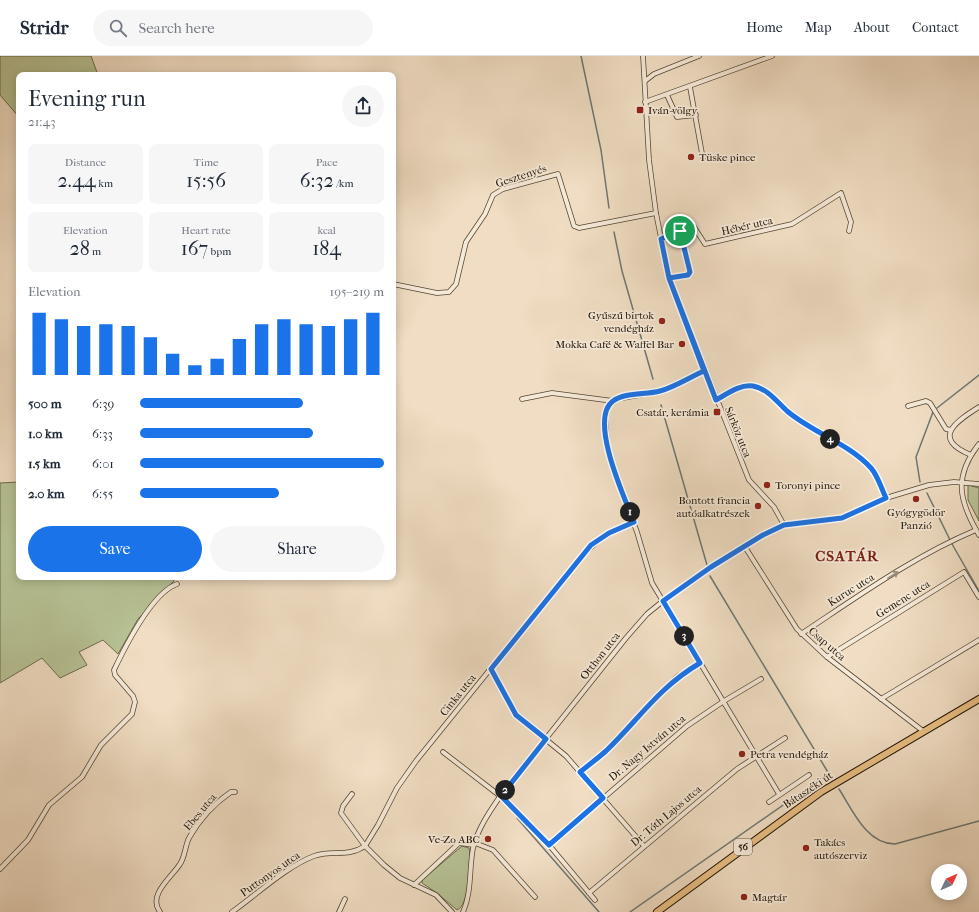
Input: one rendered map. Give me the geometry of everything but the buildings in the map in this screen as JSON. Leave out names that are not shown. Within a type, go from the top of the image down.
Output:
[{"type":"main road","name":"Bátaszéki út","points":[[657,912],[775,824],[832,785],[979,699]]},
{"type":"street","name":"Sárköz utca","points":[[643,56],[649,160],[656,213],[669,278],[704,371],[749,480],[774,507],[784,525]]},
{"type":"street","points":[[645,81],[654,74],[699,56]]},
{"type":"street","points":[[645,102],[772,56]]},
{"type":"street","points":[[690,86],[703,159]]},
{"type":"street","points":[[667,95],[677,117],[696,115]]},
{"type":"street","name":"Gesztenyés","points":[[396,285],[437,293],[444,293],[453,289],[458,278],[466,242],[485,214],[493,195],[503,189],[558,174],[574,226],[579,228],[656,213]]},
{"type":"street","name":"Hébér utca","points":[[661,239],[694,227],[705,244],[773,229],[799,221],[841,193],[851,222],[849,231]]},
{"type":"street","points":[[669,278],[688,275],[690,272],[680,231]]},
{"type":"street","points":[[522,399],[552,393],[613,401],[628,396],[661,391],[704,371]]},
{"type":"street","points":[[716,400],[740,388],[753,386],[762,389],[800,421],[846,448],[864,461],[872,469],[886,498]]},
{"type":"street","points":[[613,401],[604,414],[607,445],[613,468],[634,522],[652,582],[779,794]]},
{"type":"street","points":[[908,406],[926,402],[930,403],[946,428],[951,430]]},
{"type":"street","points":[[971,455],[956,446],[951,440],[951,430],[953,425],[960,419],[979,407]]},
{"type":"street","points":[[979,444],[971,455],[962,482],[961,497],[979,535]]},
{"type":"street","points":[[784,525],[842,518],[886,498],[930,485],[962,482],[979,484]]},
{"type":"street","name":"Cinka utca","points":[[365,846],[378,826],[397,788],[416,761],[591,545],[609,533],[634,522]]},
{"type":"street","name":"Otthon utca","points":[[463,912],[468,896],[475,844],[486,818],[501,796],[626,638],[647,614],[663,601],[711,567],[784,525]]},
{"type":"street","name":"Kuruc utca","points":[[801,634],[831,613],[947,543],[976,530]]},
{"type":"street","name":"Csap utca","points":[[745,547],[801,634],[827,657],[923,731]]},
{"type":"street","name":"Gemenc utca","points":[[827,657],[964,572],[979,598]]},
{"type":"street","points":[[0,869],[28,840],[49,805],[82,777],[101,745],[132,714],[135,702],[133,696],[115,675],[114,670],[135,628],[164,593],[177,584]]},
{"type":"street","points":[[881,699],[979,640]]},
{"type":"street","points":[[580,772],[606,751],[678,676],[700,663]]},
{"type":"street","points":[[491,669],[516,715],[566,756],[644,846]]},
{"type":"street","name":"Dr. Nagy István utca","points":[[549,845],[687,726],[724,701],[761,679]]},
{"type":"street","name":"Dr. Tóth Lajos utca","points":[[590,893],[737,769],[785,738]]},
{"type":"street","points":[[443,752],[501,796],[549,845],[596,900]]},
{"type":"street","points":[[769,802],[809,775]]},
{"type":"street","name":"Ebes utca","points":[[160,912],[157,904],[162,886],[182,863],[190,838],[218,802],[231,792],[235,792]]},
{"type":"street","points":[[352,794],[343,806],[341,813],[365,846],[400,878],[436,896],[452,912]]},
{"type":"street","points":[[414,885],[459,843],[475,844],[493,850],[535,897]]},
{"type":"street","name":"Puttonyos utca","points":[[232,912],[301,862],[315,855],[327,852],[347,854],[356,852],[365,846]]},
{"type":"street","points":[[339,912],[345,899]]},
{"type":"green space","points":[[0,56],[91,56],[97,72],[16,72],[16,114],[0,95]]},
{"type":"green space","points":[[16,482],[16,580],[174,580],[138,619],[118,654],[103,640],[79,652],[87,665],[60,678],[42,658],[0,683],[0,483]]},
{"type":"green space","points":[[968,485],[979,488],[979,521],[968,500]]},
{"type":"green space","points":[[462,846],[469,848],[469,876],[464,901],[461,907],[457,910],[437,893],[422,883],[422,880]]},
{"type":"waterway","points":[[581,56],[601,150],[609,208]]},
{"type":"waterway","points":[[614,232],[622,271],[653,379]]},
{"type":"waterway","points":[[937,408],[979,375]]},
{"type":"waterway","points":[[661,405],[707,565]]},
{"type":"waterway","points":[[920,482],[916,457],[933,412]]},
{"type":"waterway","points":[[927,493],[952,544],[979,591]]},
{"type":"waterway","points":[[710,576],[829,774]]},
{"type":"waterway","points":[[630,912],[829,773]]},
{"type":"waterway","points":[[839,789],[861,824],[868,832],[885,842],[895,844],[979,821]]},
{"type":"waterway","points":[[517,818],[599,912]]},
{"type":"place","name":"Iván-völgy","points":[[640,110]]},
{"type":"place","name":"Tüske pince","points":[[691,157]]},
{"type":"place","name":"Gyűszű birtok vendégház","points":[[662,321]]},
{"type":"place","name":"Mokka Café & Waffel Bar","points":[[682,344]]},
{"type":"place","name":"Csatár, kerámia","points":[[717,412]]},
{"type":"place","name":"Toronyi pince","points":[[767,485]]},
{"type":"place","name":"Gyógygödör Panzió","points":[[916,499]]},
{"type":"place","name":"Bontott francia autóalkatrészek","points":[[758,506]]},
{"type":"place","name":"Petra vendégház","points":[[742,754]]},
{"type":"place","name":"Ve-Zo ABC","points":[[488,839]]},
{"type":"place","name":"Takács autószerviz","points":[[806,848]]},
{"type":"place","name":"Magtár","points":[[744,897]]},
{"type":"district","name":"CSATÁR","points":[[847,556]]},
{"type":"route","points":[[680,231],[661,239],[669,278],[704,371],[661,391],[628,396],[611,402],[604,414],[607,445],[613,468],[634,522],[609,533],[591,545],[491,669],[516,715],[546,739],[501,796],[549,845],[603,798],[580,772],[606,751],[641,712],[678,676],[700,663],[663,601],[711,567],[763,535],[784,525],[814,520],[842,518],[886,498],[872,469],[864,461],[846,448],[800,421],[762,389],[747,386],[716,400],[669,278],[688,275],[690,272],[680,231]]}]
